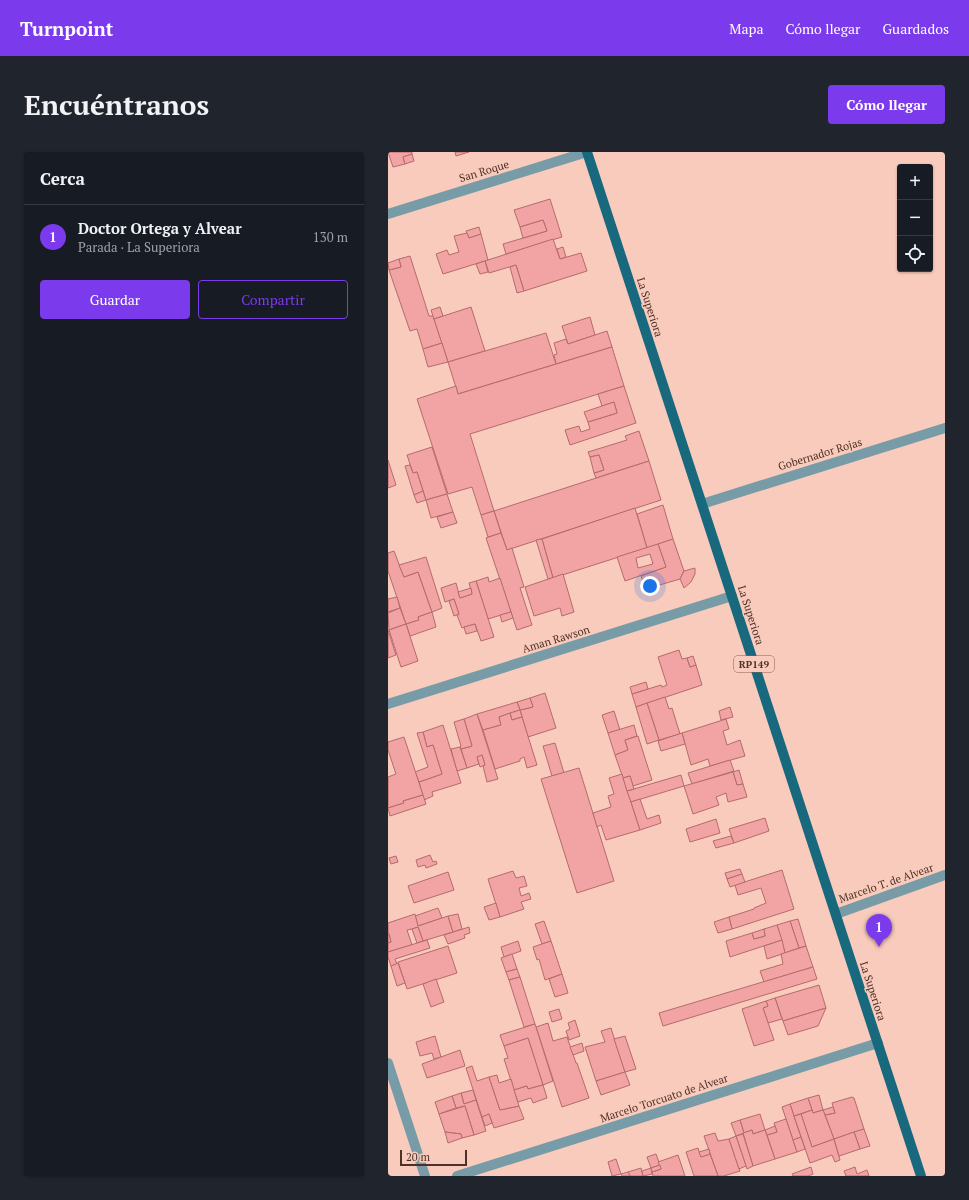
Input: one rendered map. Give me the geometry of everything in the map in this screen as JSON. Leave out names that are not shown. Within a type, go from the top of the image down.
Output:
[{"type":"main road","name":"La Superiora","points":[[587,152],[921,1176]]},
{"type":"street","name":"San Roque","points":[[388,214],[587,152]]},
{"type":"street","name":"Gobernador Rojas","points":[[702,504],[945,428]]},
{"type":"street","name":"Aman Rawson","points":[[388,704],[732,596]]},
{"type":"street","name":"Marcelo T. de Alvear","points":[[836,914],[945,875]]},
{"type":"street","name":"Marcelo Torcuato de Alvear","points":[[457,1176],[878,1043]]},
{"type":"street","points":[[388,1063],[425,1176]]},
{"type":"building","points":[[388,152],[412,152],[412,154],[403,157],[405,164],[393,167]]},
{"type":"building","points":[[455,152],[469,152],[456,156]]},
{"type":"building","points":[[412,154],[414,161],[405,164],[403,157]]},
{"type":"building","points":[[550,199],[562,237],[506,254],[503,244],[547,231],[543,220],[520,227],[514,210]]},
{"type":"building","points":[[543,220],[547,231],[523,238],[520,227]]},
{"type":"building","points":[[479,227],[481,234],[469,238],[466,231]]},
{"type":"building","points":[[467,233],[469,238],[481,234],[488,260],[443,274],[436,254],[447,250],[449,255],[459,252],[454,236]]},
{"type":"building","points":[[553,239],[560,259],[581,253],[587,271],[524,291],[516,265],[489,273],[485,261]]},
{"type":"building","points":[[563,247],[566,257],[560,259],[557,249]]},
{"type":"building","points":[[410,256],[429,316],[433,316],[442,343],[423,349],[417,329],[410,331],[389,270],[401,267],[399,259]]},
{"type":"building","points":[[399,259],[401,267],[389,270],[388,263]]},
{"type":"building","points":[[485,261],[488,272],[480,274],[476,264]]},
{"type":"building","points":[[516,265],[524,291],[517,293],[510,267]]},
{"type":"building","points":[[440,307],[443,316],[434,319],[431,310]]},
{"type":"building","points":[[471,307],[485,351],[448,362],[434,319]]},
{"type":"building","points":[[590,317],[595,335],[568,344],[562,326]]},
{"type":"building","points":[[607,331],[612,347],[556,364],[554,355],[557,354],[554,343],[566,339],[568,344]]},
{"type":"building","points":[[546,333],[556,364],[458,394],[448,362]]},
{"type":"building","points":[[442,343],[448,362],[428,367],[423,349]]},
{"type":"building","points":[[612,347],[624,386],[470,434],[494,511],[481,515],[472,487],[448,494],[417,399],[456,386],[458,394]]},
{"type":"building","points":[[624,386],[636,423],[570,445],[565,430],[579,426],[581,432],[590,429],[588,422],[617,413],[614,402],[602,406],[598,394]]},
{"type":"building","points":[[614,402],[617,413],[588,422],[584,412]]},
{"type":"building","points":[[639,431],[649,461],[596,478],[594,473],[604,470],[599,455],[590,457],[588,452],[627,440],[625,436]]},
{"type":"building","points":[[432,447],[447,494],[426,500],[417,472],[413,473],[407,455]]},
{"type":"building","points":[[599,455],[604,470],[594,473],[590,457]]},
{"type":"building","points":[[388,460],[396,485],[388,488]]},
{"type":"building","points":[[649,461],[661,500],[507,550],[494,511]]},
{"type":"building","points":[[410,465],[413,473],[417,472],[423,491],[414,495],[405,466]]},
{"type":"building","points":[[423,491],[426,500],[417,503],[414,495]]},
{"type":"building","points":[[447,494],[453,512],[431,518],[426,500]]},
{"type":"building","points":[[663,505],[673,539],[647,548],[637,514]]},
{"type":"building","points":[[635,508],[647,548],[553,578],[542,539]]},
{"type":"building","points":[[494,511],[501,533],[488,537],[481,515]]},
{"type":"building","points":[[453,512],[457,523],[441,528],[437,517]]},
{"type":"building","points":[[501,533],[507,550],[512,548],[524,587],[520,588],[532,625],[517,630],[486,538]]},
{"type":"building","points":[[542,539],[553,578],[548,579],[536,540]]},
{"type":"building","points":[[673,539],[684,571],[680,579],[646,589],[641,576],[666,567],[658,544]]},
{"type":"building","points":[[658,544],[666,567],[625,581],[617,557]],"holes":[[[650,554],[653,564],[638,568],[636,558]]]},
{"type":"building","points":[[394,551],[404,577],[418,572],[432,612],[418,617],[419,620],[406,624],[388,571],[388,553]]},
{"type":"building","points":[[426,557],[442,608],[432,612],[418,572],[404,577],[399,565]]},
{"type":"building","points":[[695,568],[695,574],[691,582],[684,588],[680,579],[684,571]]},
{"type":"building","points":[[563,574],[574,612],[562,616],[560,608],[534,616],[525,587]]},
{"type":"building","points":[[488,577],[489,582],[500,578],[511,612],[488,619],[476,581]]},
{"type":"building","points":[[476,581],[494,637],[481,641],[475,624],[462,628],[457,615],[459,614],[454,599],[445,602],[441,588],[456,583],[460,598],[472,594],[469,583]]},
{"type":"building","points":[[471,588],[472,594],[460,598],[458,592]]},
{"type":"building","points":[[397,597],[400,608],[388,612],[388,599]]},
{"type":"building","points":[[454,599],[459,614],[454,616],[449,601]]},
{"type":"building","points":[[400,608],[406,624],[389,630],[388,613]]},
{"type":"building","points":[[432,612],[436,627],[410,636],[406,624],[419,620],[418,617]]},
{"type":"building","points":[[511,612],[513,618],[502,622],[500,615]]},
{"type":"building","points":[[406,624],[418,661],[401,667],[389,630]]},
{"type":"building","points":[[475,624],[477,631],[466,634],[464,627]]},
{"type":"building","points":[[388,630],[396,655],[388,658]]},
{"type":"building","points":[[679,650],[682,659],[687,658],[690,667],[696,665],[702,685],[636,707],[632,694],[661,685],[662,687],[667,685],[658,657]]},
{"type":"building","points":[[693,656],[696,665],[690,667],[687,658]]},
{"type":"building","points":[[646,682],[648,689],[632,694],[630,687]]},
{"type":"building","points":[[545,693],[556,728],[528,737],[520,710],[533,707],[530,698]]},
{"type":"building","points":[[665,697],[669,709],[672,708],[680,734],[659,740],[647,703]]},
{"type":"building","points":[[530,698],[533,707],[520,710],[517,702]]},
{"type":"building","points":[[517,702],[520,710],[499,717],[501,725],[483,730],[477,714]]},
{"type":"building","points":[[647,703],[659,740],[647,744],[636,707]]},
{"type":"building","points":[[730,707],[733,717],[721,720],[719,711]]},
{"type":"building","points":[[520,710],[522,717],[512,720],[510,713]]},
{"type":"building","points":[[614,711],[620,730],[608,733],[602,715]]},
{"type":"building","points":[[510,713],[512,720],[522,717],[537,765],[527,768],[524,757],[520,759],[520,761],[495,769],[483,730],[501,725],[499,717]]},
{"type":"building","points":[[477,714],[498,779],[487,782],[482,755],[477,757],[479,764],[467,768],[461,749],[472,746],[464,719]]},
{"type":"building","points":[[464,719],[472,746],[461,749],[454,722]]},
{"type":"building","points":[[726,719],[729,729],[723,731],[727,745],[740,740],[745,756],[710,766],[708,759],[691,765],[682,733]]},
{"type":"building","points":[[443,725],[461,783],[432,792],[433,796],[424,800],[419,782],[442,774],[433,745],[427,747],[423,732]]},
{"type":"building","points":[[634,725],[637,736],[625,740],[628,750],[615,755],[608,733]]},
{"type":"building","points":[[423,732],[427,747],[433,745],[442,774],[419,782],[415,772],[428,767],[417,733]]},
{"type":"building","points":[[682,733],[685,744],[661,751],[658,741]]},
{"type":"building","points":[[638,736],[652,780],[633,786],[630,776],[623,778],[615,755],[628,750],[625,740]]},
{"type":"building","points":[[404,737],[423,795],[403,801],[404,803],[388,808],[388,777],[396,774],[388,750],[388,742]]},
{"type":"building","points":[[555,743],[564,773],[552,776],[543,746]]},
{"type":"building","points":[[460,747],[467,768],[457,771],[451,749]]},
{"type":"building","points":[[482,755],[485,765],[480,767],[477,757]]},
{"type":"building","points":[[730,760],[734,771],[692,784],[688,773]]},
{"type":"building","points":[[579,768],[614,881],[577,893],[541,779]]},
{"type":"building","points":[[739,770],[743,784],[737,785],[733,772]]},
{"type":"building","points":[[733,772],[737,785],[743,784],[747,797],[728,802],[726,793],[716,797],[719,805],[693,814],[684,786]]},
{"type":"building","points":[[622,774],[640,830],[606,840],[601,825],[597,827],[593,813],[611,807],[608,796],[614,794],[609,778]]},
{"type":"building","points":[[681,775],[684,786],[631,802],[627,791]]},
{"type":"building","points":[[630,776],[634,789],[627,791],[623,778]]},
{"type":"building","points":[[423,795],[426,804],[390,816],[388,808],[404,803],[403,801]]},
{"type":"building","points":[[640,799],[647,819],[659,815],[661,823],[640,830],[631,802]]},
{"type":"building","points":[[765,818],[769,831],[734,843],[729,829]]},
{"type":"building","points":[[716,819],[720,833],[690,842],[686,829]]},
{"type":"building","points":[[731,836],[734,843],[716,848],[713,841]]},
{"type":"building","points":[[430,855],[433,862],[436,861],[437,864],[426,868],[425,865],[418,867],[416,860]]},
{"type":"building","points":[[396,856],[398,862],[391,864],[389,858]]},
{"type":"building","points":[[740,869],[742,874],[727,879],[725,873]]},
{"type":"building","points":[[782,870],[794,909],[732,929],[729,917],[754,909],[766,903],[761,888],[738,895],[735,885]]},
{"type":"building","points":[[513,871],[516,878],[524,876],[527,886],[519,888],[521,896],[529,893],[531,899],[521,902],[524,909],[500,917],[488,879]]},
{"type":"building","points":[[448,872],[454,890],[414,903],[408,886]]},
{"type":"building","points":[[742,874],[745,882],[730,887],[727,879]]},
{"type":"building","points":[[496,903],[500,917],[489,920],[484,907]]},
{"type":"building","points":[[438,908],[442,918],[418,926],[415,916]]},
{"type":"building","points":[[415,914],[418,926],[448,916],[453,932],[423,941],[418,927],[407,930],[412,945],[388,952],[388,943],[391,942],[388,934],[388,923]]},
{"type":"building","points":[[458,914],[462,929],[453,932],[448,916]]},
{"type":"building","points":[[729,917],[732,929],[718,933],[714,922]]},
{"type":"building","points":[[798,919],[806,946],[799,948],[790,921]]},
{"type":"building","points":[[544,921],[551,941],[542,944],[535,924]]},
{"type":"building","points":[[790,921],[799,948],[785,953],[777,925]]},
{"type":"building","points":[[777,925],[782,940],[730,957],[726,941],[752,933],[754,939],[765,936],[764,929]]},
{"type":"building","points":[[418,927],[423,941],[417,943],[412,929]]},
{"type":"building","points":[[469,927],[470,933],[464,935],[465,938],[448,944],[444,935]]},
{"type":"building","points":[[764,929],[765,936],[754,939],[752,933]]},
{"type":"building","points":[[388,934],[391,942],[388,943]]},
{"type":"building","points":[[427,940],[430,948],[395,959],[397,964],[391,966],[388,952]]},
{"type":"building","points":[[782,940],[785,953],[767,959],[764,946]]},
{"type":"building","points":[[518,941],[521,951],[504,957],[501,947]]},
{"type":"building","points":[[551,941],[562,974],[545,980],[539,959],[537,960],[533,947]]},
{"type":"building","points":[[448,946],[457,973],[407,989],[398,962]]},
{"type":"building","points":[[806,946],[813,967],[764,982],[760,971],[783,964],[781,954]]},
{"type":"building","points":[[512,954],[517,969],[506,972],[501,958]]},
{"type":"building","points":[[398,963],[405,983],[397,986],[391,966]]},
{"type":"building","points":[[813,967],[817,979],[663,1026],[659,1013]]},
{"type":"building","points":[[517,969],[520,977],[509,980],[506,972]]},
{"type":"building","points":[[562,974],[568,993],[555,997],[549,979]]},
{"type":"building","points":[[520,977],[535,1024],[524,1027],[509,980]]},
{"type":"building","points":[[436,979],[444,1002],[431,1007],[423,984]]},
{"type":"building","points":[[819,985],[826,1008],[783,1021],[775,998]]},
{"type":"building","points":[[775,998],[782,1019],[768,1023],[763,1008],[768,1006],[766,1001]]},
{"type":"building","points":[[766,1001],[768,1006],[763,1008],[774,1040],[754,1046],[742,1009]]},
{"type":"building","points":[[826,1008],[818,1026],[788,1035],[783,1021]]},
{"type":"building","points":[[559,1009],[562,1019],[552,1022],[549,1012]]},
{"type":"building","points":[[575,1020],[580,1036],[569,1040],[566,1031],[570,1029],[568,1023]]},
{"type":"building","points":[[548,1023],[553,1041],[567,1037],[589,1098],[562,1107],[536,1027]]},
{"type":"building","points":[[535,1024],[553,1081],[543,1085],[528,1038],[504,1046],[500,1035]]},
{"type":"building","points":[[611,1028],[625,1072],[596,1081],[585,1047],[605,1042],[601,1031]]},
{"type":"building","points":[[435,1036],[441,1057],[434,1059],[432,1053],[420,1056],[416,1042]]},
{"type":"building","points":[[625,1036],[636,1069],[625,1072],[614,1039]]},
{"type":"building","points":[[528,1038],[543,1085],[528,1089],[527,1086],[514,1090],[504,1059],[508,1058],[504,1046]]},
{"type":"building","points":[[582,1043],[584,1051],[573,1055],[570,1047]]},
{"type":"building","points":[[460,1050],[465,1066],[427,1078],[422,1064]]},
{"type":"building","points":[[472,1066],[477,1081],[489,1077],[500,1110],[519,1106],[524,1119],[494,1128],[489,1114],[482,1117],[466,1068]]},
{"type":"building","points":[[625,1072],[630,1085],[601,1095],[596,1081]]},
{"type":"building","points":[[497,1075],[499,1083],[511,1079],[519,1106],[500,1110],[489,1077]]},
{"type":"building","points":[[543,1085],[547,1098],[533,1103],[531,1098],[518,1102],[514,1090],[527,1086],[528,1089]]},
{"type":"building","points":[[473,1090],[476,1100],[464,1104],[461,1093]]},
{"type":"building","points":[[461,1093],[464,1104],[476,1100],[486,1131],[474,1135],[465,1106],[456,1108],[452,1096]]},
{"type":"building","points":[[819,1095],[823,1110],[813,1113],[808,1098]]},
{"type":"building","points":[[452,1096],[456,1108],[439,1114],[435,1102]]},
{"type":"building","points":[[852,1097],[854,1098],[864,1129],[834,1139],[825,1115],[835,1113],[832,1103]]},
{"type":"building","points":[[808,1098],[812,1110],[794,1116],[790,1104]]},
{"type":"building","points":[[790,1104],[801,1137],[793,1140],[782,1107]]},
{"type":"building","points":[[465,1106],[474,1135],[462,1138],[461,1134],[445,1132],[439,1114]]},
{"type":"building","points":[[833,1107],[835,1113],[825,1115],[823,1110]]},
{"type":"building","points":[[812,1110],[813,1113],[823,1110],[834,1139],[812,1147],[801,1114]]},
{"type":"building","points":[[489,1114],[492,1123],[485,1126],[482,1117]]},
{"type":"building","points":[[760,1114],[765,1130],[753,1134],[752,1130],[744,1133],[740,1120]]},
{"type":"building","points":[[801,1114],[812,1147],[834,1139],[840,1160],[835,1162],[832,1155],[810,1163],[794,1116]]},
{"type":"building","points":[[786,1119],[797,1152],[775,1159],[767,1135],[777,1132],[774,1123]]},
{"type":"building","points":[[740,1120],[744,1133],[736,1136],[731,1123]]},
{"type":"building","points":[[775,1126],[777,1132],[767,1135],[765,1130]]},
{"type":"building","points":[[864,1129],[870,1146],[860,1149],[854,1132]]},
{"type":"building","points":[[752,1130],[753,1134],[765,1130],[775,1159],[753,1166],[743,1133]]},
{"type":"building","points":[[445,1132],[461,1134],[462,1138],[448,1143]]},
{"type":"building","points":[[854,1132],[860,1149],[839,1156],[834,1139]]},
{"type":"building","points":[[715,1133],[718,1141],[729,1139],[740,1171],[724,1176],[718,1176],[704,1136]]},
{"type":"building","points":[[743,1134],[753,1166],[747,1169],[736,1136]]},
{"type":"building","points":[[736,1136],[746,1166],[739,1169],[729,1139]]},
{"type":"building","points":[[801,1137],[805,1149],[797,1152],[793,1140]]},
{"type":"building","points":[[698,1148],[701,1157],[710,1154],[718,1176],[694,1176],[686,1152]]},
{"type":"building","points":[[709,1149],[710,1154],[701,1157],[699,1152]]},
{"type":"building","points":[[656,1154],[660,1165],[651,1168],[647,1157]]},
{"type":"building","points":[[678,1155],[685,1176],[653,1176],[652,1172],[661,1169],[658,1162]]},
{"type":"building","points":[[616,1159],[621,1174],[612,1176],[608,1162]]},
{"type":"building","points":[[660,1165],[661,1169],[652,1172],[651,1168]]},
{"type":"building","points":[[811,1167],[813,1174],[808,1176],[793,1176],[792,1174]]},
{"type":"building","points":[[855,1167],[857,1174],[867,1170],[869,1176],[846,1176],[844,1171]]},
{"type":"building","points":[[641,1168],[643,1176],[630,1176],[628,1172]]},
{"type":"building","points":[[651,1168],[652,1174],[643,1176],[642,1171]]},
{"type":"building","points":[[628,1172],[630,1176],[622,1176],[621,1174]]},
{"type":"place","name":"Doctor Ortega y Alvear","points":[[879,947]]}]
